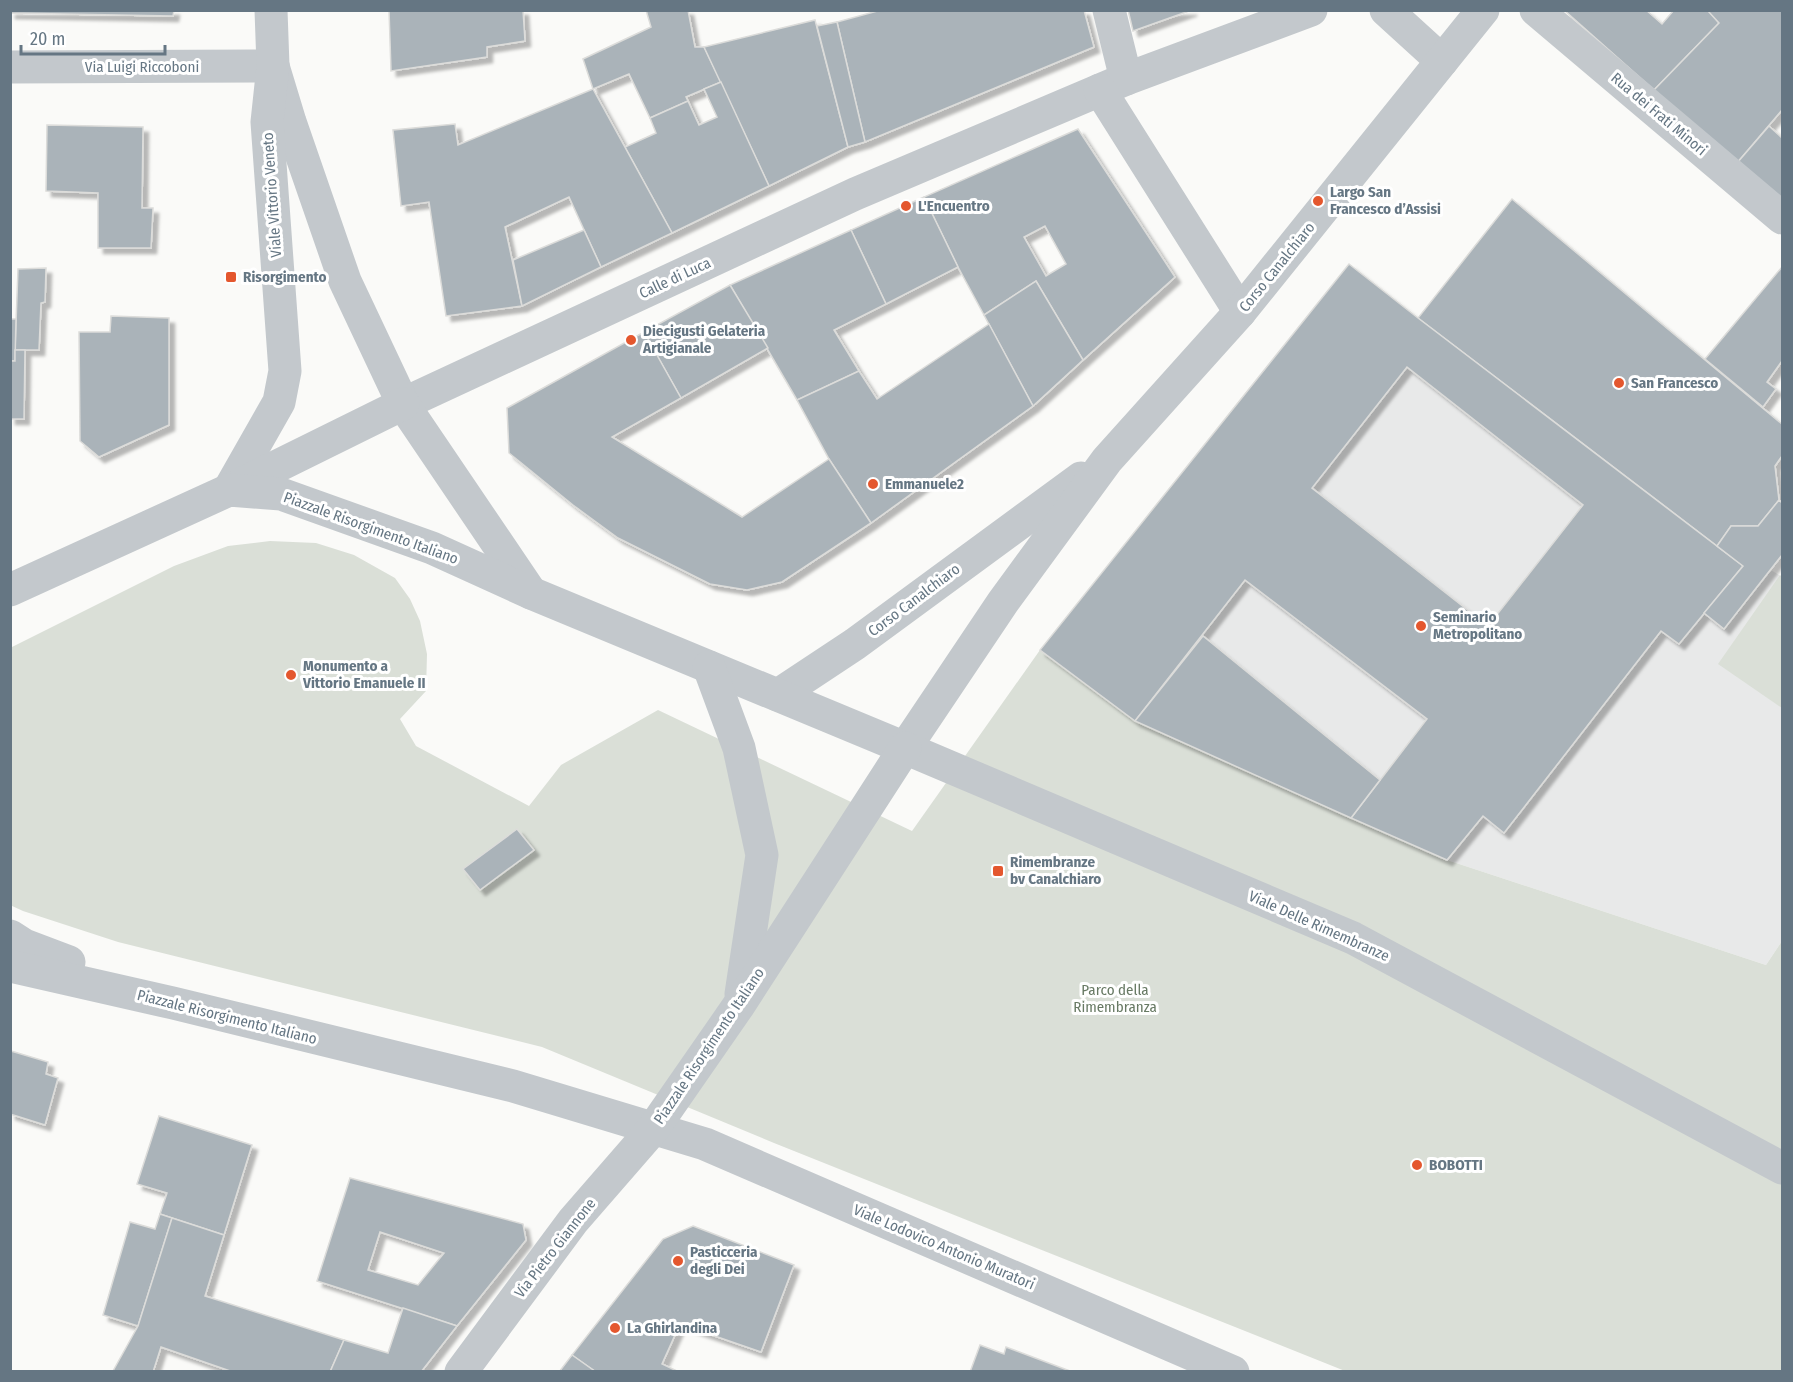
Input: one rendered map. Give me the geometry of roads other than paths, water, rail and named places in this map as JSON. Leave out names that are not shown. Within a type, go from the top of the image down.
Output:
[{"type":"street","name":"Viale Vittorio Veneto","points":[[229,490],[279,402],[285,371],[267,122],[273,66],[271,10]]},
{"type":"street","points":[[1109,10],[1113,85],[1240,312]]},
{"type":"street","points":[[1113,85],[1311,10]]},
{"type":"street","points":[[1386,10],[1442,61]]},
{"type":"street","name":"Corso Canalchiaro","points":[[905,748],[1003,602],[1107,460],[1240,312],[1483,10]]},
{"type":"street","name":"Rua dei Frati Minori","points":[[1536,10],[1782,218]]},
{"type":"street","name":"Viale Vittorio Veneto","points":[[273,66],[345,281],[403,404]]},
{"type":"street","name":"Via Luigi Riccoboni","points":[[10,68],[273,66]]},
{"type":"street","name":"Calle di Luca","points":[[229,490],[403,404],[855,194],[1113,85]]},
{"type":"street","points":[[403,404],[531,593]]},
{"type":"street","name":"Corso Canalchiaro","points":[[778,695],[855,645],[1107,460]]},
{"type":"street","name":"Piazzale Risorgimento Italiano","points":[[10,590],[229,490],[281,494],[432,548],[531,593],[905,748],[739,1005],[653,1129],[513,1086],[173,1003],[10,966]]},
{"type":"street","points":[[710,667],[739,748],[762,855],[739,1005]]},
{"type":"street","name":"Viale Delle Rimembranze","points":[[905,748],[1353,938],[1782,1168]]},
{"type":"street","points":[[10,936],[24,945],[173,1003]]},
{"type":"street","name":"Via Pietro Giannone","points":[[461,1371],[573,1221],[653,1129]]},
{"type":"street","name":"Viale Lodovico Antonio Muratori","points":[[653,1129],[723,1152],[1233,1371]]},
{"type":"place","name":"Largo San Francesco d’Assisi","points":[[1318,201]]},
{"type":"place","name":"L'Encuentro","points":[[906,206]]},
{"type":"place","name":"Risorgimento","points":[[231,277]]},
{"type":"place","name":"Diecigusti Gelateria Artigianale","points":[[631,340]]},
{"type":"place","name":"San Francesco","points":[[1619,383]]},
{"type":"place","name":"Emmanuele2","points":[[873,484]]},
{"type":"place","name":"Seminario Metropolitano","points":[[1421,626]]},
{"type":"place","name":"Monumento a Vittorio Emanuele II","points":[[291,675]]},
{"type":"place","name":"Rimembranze bv Canalchiaro","points":[[998,871]]},
{"type":"place","name":"BOBOTTI","points":[[1417,1165]]},
{"type":"place","name":"Pasticceria degli Dei","points":[[678,1261]]},
{"type":"place","name":"La Ghirlandina","points":[[615,1328]]},
{"type":"park label","name":"Parco della Rimembranza","points":[[1115,998]]}]
